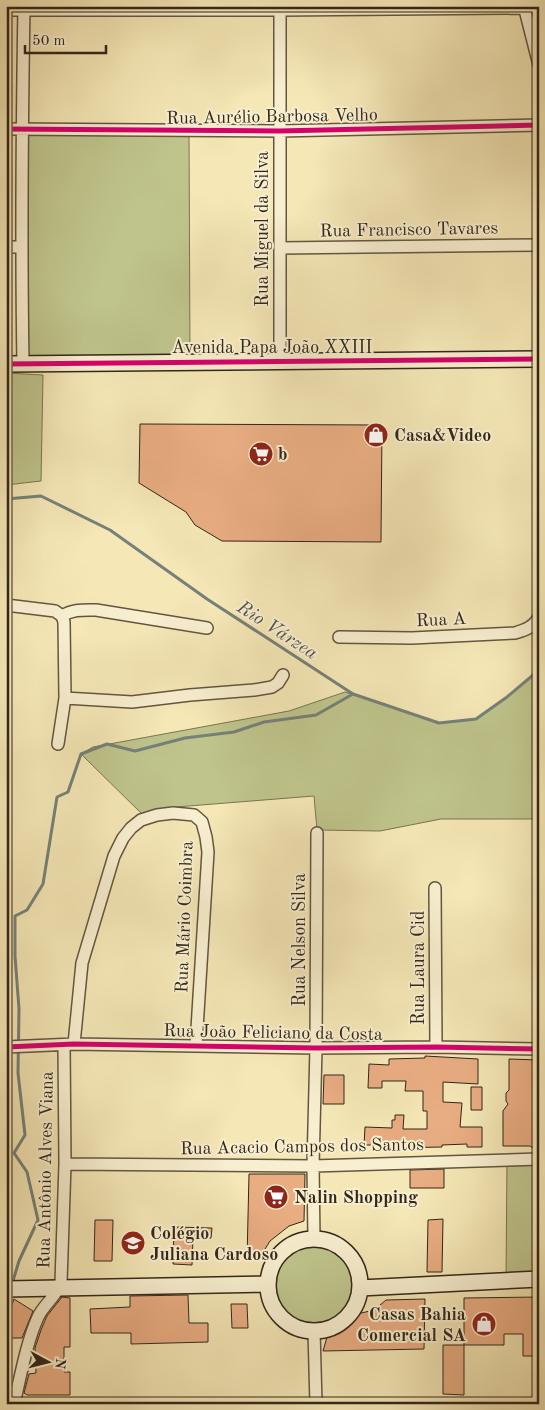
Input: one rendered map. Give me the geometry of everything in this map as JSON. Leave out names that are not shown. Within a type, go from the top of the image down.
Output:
[{"type":"street","points":[[6,10],[24,8],[524,7],[539,65]]},
{"type":"street","points":[[23,364],[21,247],[24,129],[24,8]]},
{"type":"street","name":"Rua Miguel da Silva","points":[[280,8],[280,361]]},
{"type":"street","name":"Rua Aurélio Barbosa Velho","points":[[6,129],[279,131],[539,125]]},
{"type":"street","name":"Rua Francisco Tavares","points":[[280,248],[539,245]]},
{"type":"street","points":[[6,247],[21,247]]},
{"type":"street","name":"Avenida Papa João XXIII","points":[[6,364],[539,359]]},
{"type":"street","points":[[6,605],[55,611],[62,616],[66,631],[65,698],[58,744]]},
{"type":"street","points":[[62,616],[69,611],[96,610],[207,628]]},
{"type":"street","name":"Rua A","points":[[340,637],[412,638],[515,633],[527,630],[539,617]]},
{"type":"street","points":[[65,698],[132,702],[254,690],[272,687],[278,683],[283,675]]},
{"type":"street","name":"Rua Antônio Alves Viana","points":[[14,1404],[27,1350],[38,1318],[46,1303],[60,1288],[63,1263],[69,1045],[82,963],[114,856],[127,833],[141,820],[173,813]]},
{"type":"street","name":"Rua Mário Coimbra","points":[[173,813],[194,815],[202,822],[207,845],[196,1045]]},
{"type":"street","name":"Rua Nelson Silva","points":[[314,1239],[313,1166],[316,1048],[317,833]]},
{"type":"street","name":"Rua Laura Cid","points":[[435,888],[436,1047]]},
{"type":"street","name":"Rua João Feliciano da Costa","points":[[6,1047],[196,1045],[316,1048],[436,1047],[539,1049]]},
{"type":"street","name":"Rua Acacio Campos dos Santos","points":[[65,1164],[313,1166],[539,1159]]},
{"type":"street","points":[[314,1239],[332,1243],[348,1254],[357,1269],[360,1288],[356,1303],[348,1316],[336,1325],[314,1331],[294,1327],[281,1317],[272,1304],[268,1284],[272,1267],[282,1252],[297,1242],[314,1239]]},
{"type":"street","points":[[360,1288],[539,1279]]},
{"type":"street","points":[[14,1289],[268,1284]]},
{"type":"street","points":[[314,1331],[316,1404]]},
{"type":"green space","points":[[189,126],[190,360],[23,364],[23,128]]},
{"type":"green space","points":[[6,373],[43,375],[41,481],[6,485]]},
{"type":"green space","points":[[539,670],[539,819],[441,819],[380,831],[317,830],[314,796],[176,807],[142,814],[81,754],[93,747],[289,711],[345,692],[439,723],[476,719],[507,697]]},
{"type":"green space","points":[[539,1159],[539,1279],[506,1281],[507,1160]]},
{"type":"green space","points":[[314,1240],[331,1244],[346,1253],[355,1268],[359,1285],[355,1302],[346,1317],[331,1326],[314,1330],[297,1326],[282,1317],[273,1302],[269,1285],[273,1268],[282,1253],[297,1244]]},
{"type":"building","name":"b","points":[[140,424],[382,425],[381,542],[222,541],[195,525],[186,512],[139,483]]},
{"type":"building","points":[[425,1056],[478,1059],[478,1084],[443,1082],[443,1102],[462,1103],[460,1127],[482,1127],[482,1147],[467,1147],[467,1144],[442,1145],[442,1147],[389,1148],[389,1145],[364,1145],[365,1127],[392,1128],[392,1120],[395,1120],[395,1115],[404,1115],[403,1129],[427,1129],[427,1111],[423,1111],[423,1091],[405,1091],[406,1081],[382,1081],[382,1088],[368,1088],[369,1064],[389,1065],[389,1059],[425,1058]]},
{"type":"building","points":[[509,1059],[539,1060],[539,1152],[530,1146],[503,1146],[503,1111],[508,1104],[506,1093],[509,1090]]},
{"type":"building","points":[[324,1075],[344,1075],[344,1104],[323,1104]]},
{"type":"building","points":[[471,1087],[482,1087],[482,1110],[471,1110]]},
{"type":"building","points":[[444,1169],[444,1188],[410,1188],[410,1170]]},
{"type":"building","name":"Nalin Shopping","points":[[249,1174],[305,1174],[304,1221],[289,1226],[270,1241],[260,1257],[247,1259]]},
{"type":"building","points":[[443,1219],[442,1272],[427,1272],[428,1220]]},
{"type":"building","points":[[95,1220],[113,1220],[112,1261],[94,1261]]},
{"type":"building","points":[[174,1227],[212,1228],[211,1238],[193,1238],[192,1265],[173,1264]]},
{"type":"building","points":[[188,1295],[189,1323],[208,1323],[208,1342],[131,1344],[131,1333],[91,1333],[90,1309],[130,1307],[130,1296]]},
{"type":"building","points":[[62,1297],[70,1298],[70,1347],[64,1347],[64,1372],[70,1372],[70,1395],[27,1395],[24,1393],[29,1374],[36,1373],[35,1348],[41,1330],[47,1316]]},
{"type":"building","name":"Casas Bahia Comercial SA","points":[[539,1297],[539,1356],[523,1356],[523,1334],[504,1334],[504,1345],[464,1345],[464,1298]]},
{"type":"building","points":[[14,1299],[33,1311],[22,1338],[6,1338],[6,1321]]},
{"type":"building","points":[[425,1299],[424,1349],[323,1351],[327,1337],[357,1314],[374,1310],[386,1300]]},
{"type":"building","points":[[231,1304],[247,1304],[248,1328],[232,1328]]},
{"type":"building","points":[[443,1345],[464,1345],[464,1395],[443,1394]]},
{"type":"waterway","name":"Rio Várzea","points":[[6,499],[41,496],[110,530],[207,599],[353,694],[439,723],[476,719],[507,697],[539,670]]},
{"type":"waterway","points":[[12,1284],[19,1261],[38,1220],[27,1172],[14,1153],[25,1135],[18,1073],[19,1009],[15,956],[15,916],[27,910],[43,884],[57,797],[68,792],[81,754],[107,744],[135,751],[185,738],[234,732],[264,722],[316,715],[353,694]]},
{"type":"waterway","points":[[6,1304],[10,1292]]},
{"type":"cycle path","points":[[6,129],[279,131],[539,125]]},
{"type":"cycle path","points":[[6,364],[539,359]]},
{"type":"cycle path","points":[[6,1047],[74,1044],[539,1049]]},
{"type":"place","name":"Casa&Video","points":[[376,435]]},
{"type":"place","name":"b","points":[[261,454]]},
{"type":"place","name":"Nalin Shopping","points":[[276,1197]]},
{"type":"place","name":"Colégio Juliana Cardoso","points":[[133,1243]]},
{"type":"place","name":"Casas Bahia Comercial SA","points":[[484,1324]]}]
